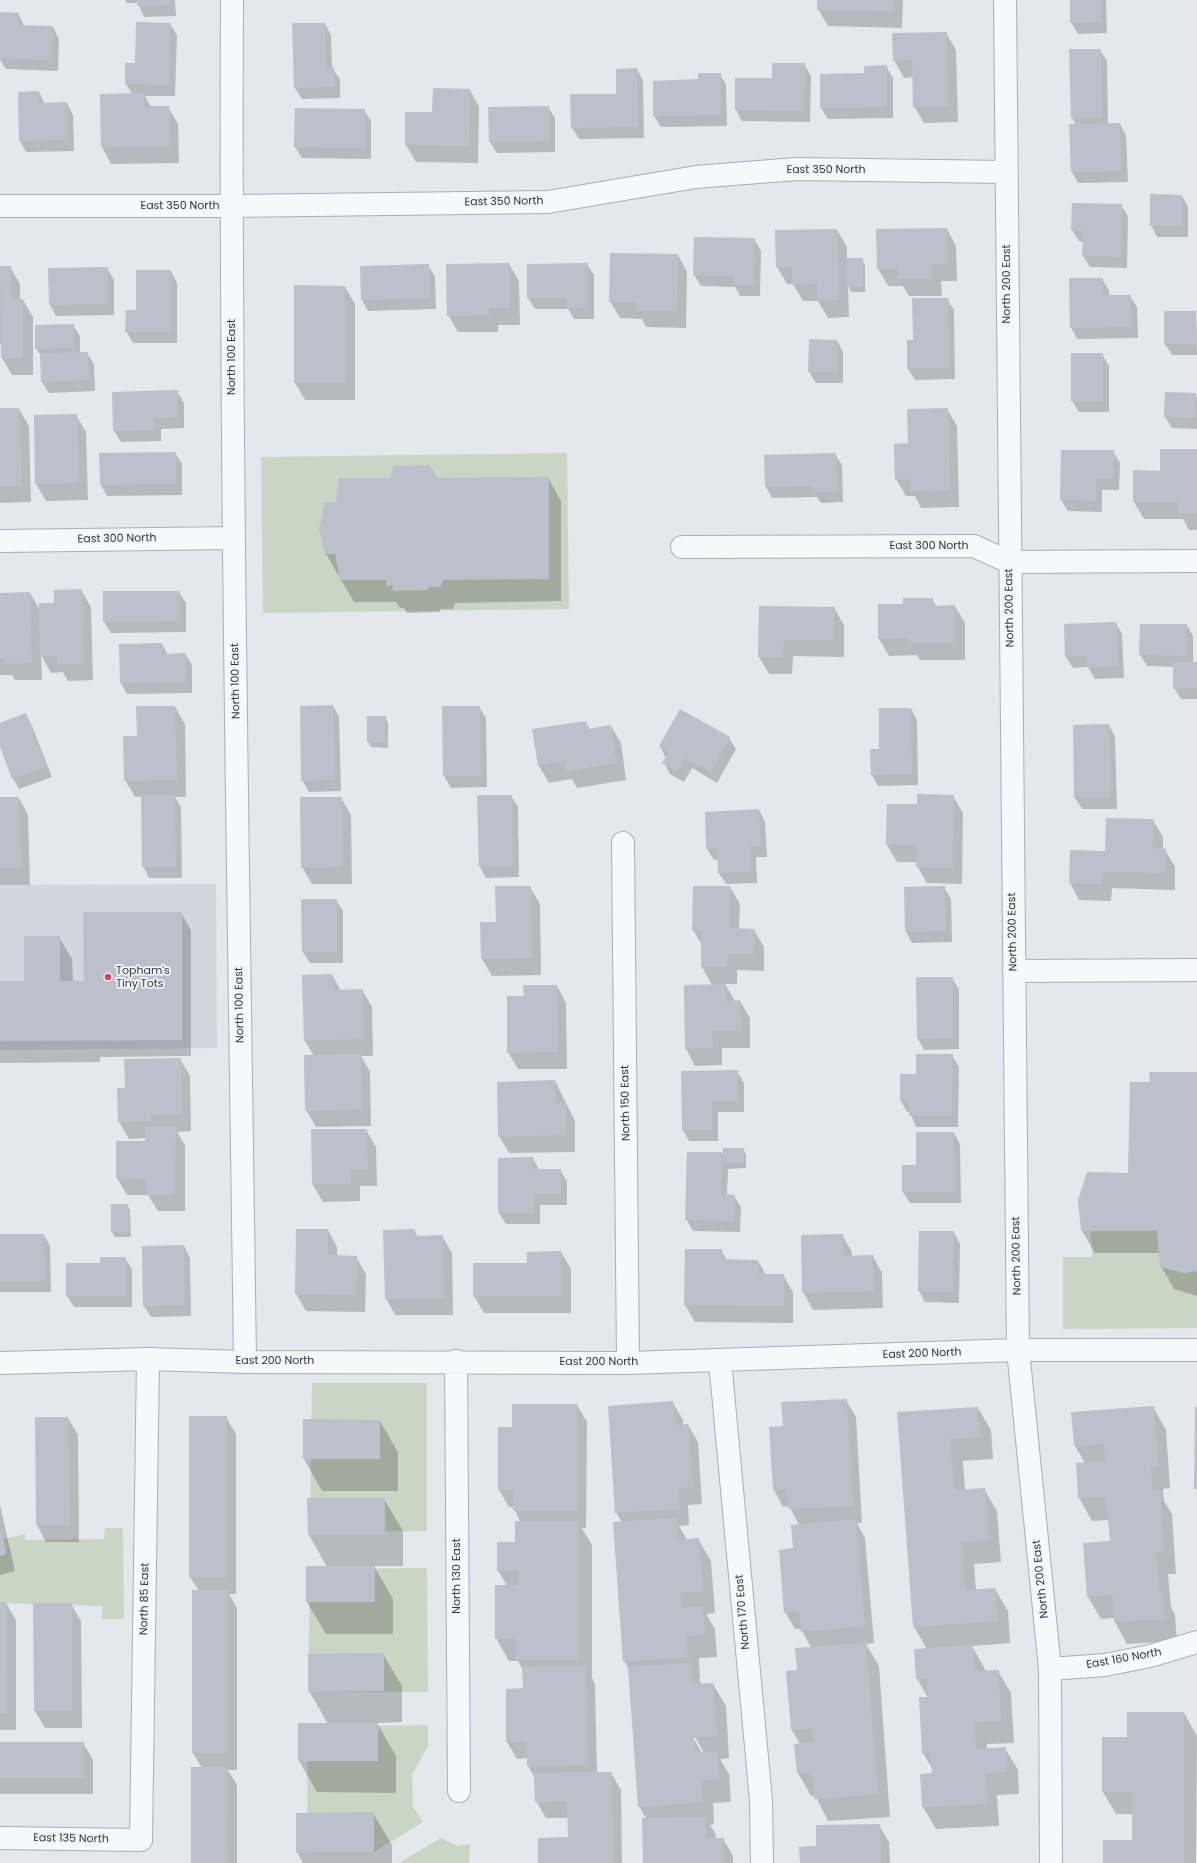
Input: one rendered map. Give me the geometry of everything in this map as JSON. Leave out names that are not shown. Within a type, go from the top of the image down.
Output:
[{"type":"street","name":"North 100 East","points":[[232,0],[231,206],[244,1362]]},
{"type":"street","name":"North 200 East","points":[[1005,0],[1009,562],[1018,1350],[1050,1669],[1051,1863]]},
{"type":"street","name":"East 350 North","points":[[0,206],[231,206],[548,202],[696,177],[796,169],[1006,172]]},
{"type":"street","name":"East 300 North","points":[[0,541],[234,538]]},
{"type":"street","name":"East 300 North","points":[[682,547],[974,546],[1009,562],[1197,561]]},
{"type":"street","name":"North 150 East","points":[[623,843],[628,1363]]},
{"type":"street","points":[[1014,971],[1197,970]]},
{"type":"street","name":"East 200 North","points":[[0,1363],[148,1359],[244,1362],[456,1361],[628,1363],[1018,1350],[1197,1350]]},
{"type":"street","name":"North 85 East","points":[[141,1840],[148,1359]]},
{"type":"street","name":"North 130 East","points":[[456,1361],[459,1791]]},
{"type":"street","name":"North 170 East","points":[[720,1361],[761,1800],[762,1863]]},
{"type":"street","name":"East 160 North","points":[[1050,1669],[1105,1665],[1150,1656],[1197,1642]]},
{"type":"street","name":"East 135 North","points":[[0,1838],[141,1840]]},
{"type":"shaded area","name":"Topham's Tiny Tots","points":[[216,884],[217,1048],[0,1050],[0,885]]},
{"type":"green space","points":[[567,453],[569,609],[263,613],[261,457]]},
{"type":"green space","points":[[1091,1231],[1157,1231],[1160,1267],[1184,1273],[1197,1271],[1197,1328],[1063,1329],[1063,1257],[1092,1257]]},
{"type":"green space","points":[[312,1383],[427,1383],[427,1531],[310,1532]]},
{"type":"green space","points":[[105,1528],[123,1528],[124,1619],[102,1619],[102,1606],[0,1603],[0,1556],[6,1554],[3,1539],[25,1534],[25,1540],[104,1539]]},
{"type":"green space","points":[[427,1568],[428,1692],[308,1692],[310,1569]]},
{"type":"green space","points":[[428,1725],[428,1746],[412,1775],[413,1807],[423,1822],[374,1852],[307,1853],[308,1727]]},
{"type":"green space","points":[[441,1838],[457,1846],[470,1844],[469,1863],[399,1863]]},
{"type":"building","points":[[137,0],[170,0],[170,5],[137,6]]},
{"type":"building","points":[[817,0],[893,0],[893,11],[817,10]]},
{"type":"building","points":[[1070,0],[1101,0],[1101,22],[1070,23]]},
{"type":"building","points":[[0,12],[19,13],[18,25],[53,26],[52,60],[0,58]]},
{"type":"building","points":[[136,22],[171,23],[169,85],[125,84],[125,63],[135,63]]},
{"type":"building","points":[[292,23],[325,23],[326,67],[334,67],[335,87],[294,88]]},
{"type":"building","points":[[947,32],[948,106],[913,107],[912,60],[893,61],[892,33]]},
{"type":"building","points":[[1069,49],[1101,49],[1102,117],[1071,118]]},
{"type":"building","points":[[772,63],[805,63],[804,111],[735,110],[735,78],[772,78]]},
{"type":"building","points":[[887,65],[887,107],[820,108],[820,74],[864,73],[864,66]]},
{"type":"building","points":[[637,68],[638,127],[571,128],[570,94],[616,94],[616,69]]},
{"type":"building","points":[[698,73],[721,73],[721,115],[653,116],[653,81],[698,79]]},
{"type":"building","points":[[433,88],[470,89],[469,146],[405,145],[405,112],[432,112]]},
{"type":"building","points":[[39,91],[39,103],[67,102],[68,140],[19,141],[18,92]]},
{"type":"building","points":[[144,93],[144,106],[169,106],[170,146],[101,147],[100,94]]},
{"type":"building","points":[[549,106],[549,141],[489,142],[488,107]]},
{"type":"building","points":[[295,108],[365,109],[365,148],[294,147]]},
{"type":"building","points":[[1120,123],[1122,171],[1071,172],[1069,124]]},
{"type":"building","points":[[1150,194],[1182,195],[1182,226],[1150,226]]},
{"type":"building","points":[[1072,203],[1122,204],[1121,257],[1082,256],[1083,231],[1071,230]]},
{"type":"building","points":[[947,228],[948,264],[932,264],[932,279],[898,279],[898,269],[877,269],[876,229]]},
{"type":"building","points":[[837,229],[839,300],[817,301],[817,284],[792,285],[792,267],[776,267],[775,230]]},
{"type":"building","points":[[694,237],[755,238],[754,285],[733,285],[733,276],[693,275]]},
{"type":"building","points":[[610,253],[678,254],[677,311],[636,311],[636,302],[609,302]]},
{"type":"building","points":[[847,258],[863,258],[863,287],[847,287]]},
{"type":"building","points":[[510,263],[510,308],[489,308],[489,315],[447,316],[446,264]]},
{"type":"building","points":[[588,263],[588,308],[567,308],[567,298],[527,298],[527,264]]},
{"type":"building","points":[[429,264],[430,298],[361,300],[360,266]]},
{"type":"building","points":[[0,266],[11,266],[11,299],[23,299],[23,358],[1,358]]},
{"type":"building","points":[[108,267],[108,304],[49,305],[48,268]]},
{"type":"building","points":[[136,270],[171,270],[171,332],[125,332],[126,310],[136,310]]},
{"type":"building","points":[[1069,278],[1103,278],[1103,295],[1131,295],[1132,327],[1070,328]]},
{"type":"building","points":[[294,285],[345,286],[345,383],[294,383]]},
{"type":"building","points":[[912,298],[948,298],[949,368],[907,369],[907,340],[913,340]]},
{"type":"building","points":[[1164,311],[1196,311],[1197,344],[1164,344]]},
{"type":"building","points":[[74,324],[74,348],[35,349],[35,325]]},
{"type":"building","points":[[809,339],[837,340],[837,372],[808,372]]},
{"type":"building","points":[[88,352],[89,380],[41,382],[40,353]]},
{"type":"building","points":[[1071,353],[1103,353],[1103,401],[1071,401]]},
{"type":"building","points":[[178,390],[178,417],[155,418],[155,430],[113,431],[112,392]]},
{"type":"building","points":[[1165,392],[1196,393],[1195,418],[1164,417]]},
{"type":"building","points":[[0,408],[19,408],[22,486],[0,486]]},
{"type":"building","points":[[948,408],[950,490],[910,491],[910,479],[895,480],[894,444],[908,443],[907,409]]},
{"type":"building","points":[[77,414],[79,483],[35,484],[34,415]]},
{"type":"building","points":[[1160,449],[1197,449],[1197,513],[1178,513],[1178,502],[1133,502],[1133,470],[1160,471]]},
{"type":"building","points":[[1061,450],[1114,450],[1113,479],[1096,479],[1096,501],[1060,500]]},
{"type":"building","points":[[176,452],[176,484],[100,485],[99,453]]},
{"type":"building","points":[[836,453],[837,491],[813,492],[813,486],[765,487],[764,455]]},
{"type":"building","points":[[429,465],[438,478],[549,477],[549,579],[443,580],[440,587],[428,587],[428,590],[393,591],[392,585],[386,586],[386,580],[340,580],[335,554],[325,554],[319,530],[325,502],[336,502],[339,478],[390,478],[393,466]]},
{"type":"building","points":[[82,589],[84,664],[57,664],[57,656],[40,656],[39,603],[54,603],[54,590]]},
{"type":"building","points":[[103,591],[180,591],[180,621],[103,622]]},
{"type":"building","points":[[30,592],[32,663],[4,664],[4,658],[0,658],[0,593]]},
{"type":"building","points":[[903,598],[933,598],[933,606],[955,605],[955,643],[909,643],[909,638],[878,639],[878,604],[903,604]]},
{"type":"building","points":[[759,606],[835,607],[834,640],[784,640],[783,657],[758,657]]},
{"type":"building","points":[[1116,622],[1118,666],[1088,668],[1087,656],[1065,657],[1064,624]]},
{"type":"building","points":[[1140,624],[1187,624],[1187,656],[1139,655]]},
{"type":"building","points":[[162,643],[162,654],[186,653],[186,682],[120,683],[119,644]]},
{"type":"building","points":[[1173,662],[1197,662],[1197,688],[1173,688]]},
{"type":"building","points":[[333,705],[335,780],[301,781],[300,706]]},
{"type":"building","points":[[136,706],[175,706],[177,780],[124,781],[123,736],[137,736]]},
{"type":"building","points":[[442,706],[480,706],[481,776],[443,776]]},
{"type":"building","points":[[879,708],[911,708],[912,774],[871,775],[870,749],[879,749]]},
{"type":"building","points":[[680,709],[730,737],[711,772],[685,758],[677,771],[662,763],[669,752],[659,746]]},
{"type":"building","points":[[26,713],[46,766],[12,779],[0,747],[0,723]]},
{"type":"building","points":[[367,716],[386,716],[385,742],[367,742]]},
{"type":"building","points":[[586,721],[588,729],[611,725],[617,763],[566,771],[564,762],[538,766],[532,729]]},
{"type":"building","points":[[1109,724],[1111,797],[1074,798],[1073,725]]},
{"type":"building","points":[[917,794],[954,795],[953,868],[916,867],[917,845],[886,845],[887,804],[917,804]]},
{"type":"building","points":[[141,795],[175,795],[176,867],[142,867]]},
{"type":"building","points":[[477,795],[512,795],[513,866],[479,867]]},
{"type":"building","points":[[0,797],[19,797],[21,868],[0,868]]},
{"type":"building","points":[[300,797],[342,797],[343,867],[301,868]]},
{"type":"building","points":[[759,809],[761,846],[750,846],[751,872],[718,873],[717,849],[706,849],[705,812]]},
{"type":"building","points":[[1106,818],[1154,819],[1153,848],[1166,849],[1165,873],[1103,872],[1102,884],[1069,883],[1070,850],[1105,851]]},
{"type":"building","points":[[495,886],[531,886],[532,958],[481,959],[480,922],[496,922]]},
{"type":"building","points":[[693,886],[730,886],[730,928],[755,929],[754,954],[728,954],[727,967],[701,967],[701,931],[692,931]]},
{"type":"building","points":[[945,886],[946,931],[905,932],[904,887]]},
{"type":"building","points":[[301,899],[337,899],[337,952],[302,952]]},
{"type":"building","points":[[83,912],[182,912],[182,1040],[0,1041],[0,981],[24,981],[24,936],[60,936],[60,981],[84,981]]},
{"type":"building","points":[[332,974],[333,990],[363,989],[364,1039],[304,1041],[302,975]]},
{"type":"building","points":[[916,977],[953,977],[954,1038],[917,1039]]},
{"type":"building","points":[[726,984],[726,1001],[740,1000],[741,1031],[712,1031],[713,1048],[685,1049],[684,985]]},
{"type":"building","points":[[523,985],[557,985],[558,1052],[507,1053],[507,996],[524,996]]},
{"type":"building","points":[[361,1054],[362,1109],[305,1111],[304,1055]]},
{"type":"building","points":[[916,1054],[953,1054],[952,1116],[909,1116],[909,1101],[900,1101],[900,1074],[916,1074]]},
{"type":"building","points":[[181,1058],[182,1114],[151,1115],[151,1121],[118,1122],[117,1088],[125,1088],[124,1059]]},
{"type":"building","points":[[738,1070],[738,1101],[712,1101],[712,1130],[682,1130],[681,1071]]},
{"type":"building","points":[[1149,1072],[1197,1072],[1197,1271],[1184,1273],[1160,1267],[1157,1231],[1081,1231],[1078,1200],[1087,1172],[1128,1173],[1130,1082],[1150,1082]]},
{"type":"building","points":[[555,1080],[556,1103],[566,1103],[566,1135],[498,1137],[497,1082]]},
{"type":"building","points":[[145,1127],[176,1127],[175,1195],[147,1195],[147,1179],[116,1178],[116,1141],[145,1141]]},
{"type":"building","points":[[311,1129],[367,1129],[368,1169],[351,1169],[351,1184],[312,1185]]},
{"type":"building","points":[[916,1132],[954,1132],[955,1192],[902,1192],[902,1165],[916,1165]]},
{"type":"building","points":[[723,1148],[744,1148],[744,1163],[723,1163]]},
{"type":"building","points":[[687,1152],[722,1152],[721,1194],[735,1195],[734,1221],[685,1220]]},
{"type":"building","points":[[533,1157],[533,1169],[561,1169],[561,1194],[534,1194],[534,1213],[498,1213],[498,1158]]},
{"type":"building","points":[[111,1204],[128,1204],[129,1232],[111,1232]]},
{"type":"building","points":[[296,1229],[328,1229],[328,1255],[357,1256],[356,1295],[295,1294]]},
{"type":"building","points":[[415,1229],[415,1236],[443,1235],[444,1298],[385,1299],[383,1230]]},
{"type":"building","points":[[919,1231],[954,1231],[953,1292],[918,1291]]},
{"type":"building","points":[[0,1234],[44,1234],[45,1281],[0,1281]]},
{"type":"building","points":[[843,1234],[843,1256],[873,1255],[874,1291],[802,1293],[801,1235]]},
{"type":"building","points":[[184,1245],[185,1305],[143,1306],[142,1246]]},
{"type":"building","points":[[685,1249],[722,1249],[722,1259],[758,1260],[758,1274],[784,1274],[784,1306],[684,1305]]},
{"type":"building","points":[[561,1251],[561,1296],[473,1296],[473,1263],[527,1263],[527,1252]]},
{"type":"building","points":[[100,1257],[126,1257],[126,1296],[66,1296],[66,1263],[100,1263]]},
{"type":"building","points":[[847,1399],[853,1506],[788,1509],[787,1489],[773,1490],[769,1427],[783,1426],[781,1402]]},
{"type":"building","points":[[673,1401],[675,1425],[688,1424],[693,1487],[678,1488],[680,1509],[615,1513],[608,1406]]},
{"type":"building","points":[[512,1404],[577,1404],[577,1511],[513,1511],[513,1490],[498,1490],[498,1427],[512,1427]]},
{"type":"building","points":[[1154,1406],[1158,1466],[1151,1467],[1153,1491],[1160,1491],[1164,1551],[1156,1552],[1159,1592],[1163,1592],[1165,1619],[1114,1622],[1112,1595],[1087,1597],[1083,1543],[1110,1541],[1106,1497],[1078,1498],[1076,1463],[1105,1461],[1104,1444],[1074,1446],[1071,1412]]},
{"type":"building","points":[[978,1407],[981,1437],[950,1439],[954,1490],[985,1488],[989,1540],[962,1542],[965,1590],[995,1588],[998,1621],[913,1627],[897,1412]]},
{"type":"building","points":[[1195,1407],[1197,1407],[1197,1489],[1194,1489]]},
{"type":"building","points":[[189,1416],[227,1416],[227,1577],[189,1577]]},
{"type":"building","points":[[35,1417],[68,1417],[70,1525],[36,1525]]},
{"type":"building","points":[[303,1419],[380,1420],[380,1459],[303,1459]]},
{"type":"building","points":[[307,1498],[385,1498],[385,1535],[308,1535]]},
{"type":"building","points":[[676,1518],[677,1540],[699,1538],[703,1591],[680,1593],[681,1608],[703,1606],[705,1634],[686,1636],[688,1657],[623,1662],[613,1522]]},
{"type":"building","points":[[856,1519],[865,1626],[801,1632],[799,1611],[784,1613],[779,1550],[793,1548],[791,1525]]},
{"type":"building","points":[[515,1521],[579,1521],[579,1660],[516,1660],[516,1639],[495,1639],[495,1585],[518,1585],[518,1571],[497,1571],[497,1542],[515,1542]]},
{"type":"building","points":[[1,1529],[6,1554],[0,1556],[0,1530]]},
{"type":"building","points":[[306,1566],[375,1566],[375,1602],[306,1602]]},
{"type":"building","points":[[192,1590],[228,1590],[228,1753],[192,1753]]},
{"type":"building","points":[[0,1602],[6,1602],[7,1713],[0,1713]]},
{"type":"building","points":[[33,1603],[72,1603],[72,1711],[34,1711]]},
{"type":"building","points":[[866,1643],[878,1794],[814,1799],[812,1773],[797,1773],[794,1744],[813,1742],[812,1728],[791,1730],[786,1671],[797,1670],[795,1648]]},
{"type":"building","points":[[973,1645],[974,1671],[999,1670],[1001,1721],[975,1722],[976,1749],[1006,1747],[1007,1772],[985,1773],[987,1804],[922,1807],[920,1774],[932,1773],[931,1753],[922,1754],[919,1697],[927,1697],[927,1678],[916,1679],[914,1649]]},
{"type":"building","points":[[384,1653],[384,1691],[308,1692],[308,1654]]},
{"type":"building","points":[[690,1663],[692,1684],[713,1683],[717,1736],[694,1738],[695,1752],[717,1751],[719,1779],[701,1781],[702,1802],[638,1807],[628,1667]]},
{"type":"building","points":[[586,1666],[588,1765],[527,1766],[527,1742],[506,1742],[506,1689],[523,1688],[522,1667]]},
{"type":"building","points":[[1127,1712],[1184,1712],[1184,1863],[1103,1863],[1103,1840],[1132,1840],[1132,1792],[1102,1792],[1102,1737],[1127,1737]]},
{"type":"building","points":[[298,1723],[378,1723],[378,1761],[298,1761]]},
{"type":"building","points":[[0,1742],[84,1742],[84,1778],[0,1778]]},
{"type":"building","points":[[191,1767],[228,1767],[227,1863],[191,1863]]},
{"type":"building","points":[[612,1772],[613,1863],[538,1863],[538,1838],[568,1837],[567,1801],[535,1802],[534,1773]]},
{"type":"building","points":[[374,1812],[374,1852],[296,1853],[296,1813]]},
{"type":"building","points":[[706,1817],[707,1838],[724,1838],[724,1863],[643,1863],[642,1818]]},
{"type":"building","points":[[880,1824],[881,1863],[800,1863],[799,1847],[816,1846],[816,1825]]},
{"type":"place","name":"Topham's Tiny Tots","points":[[108,977]]}]
